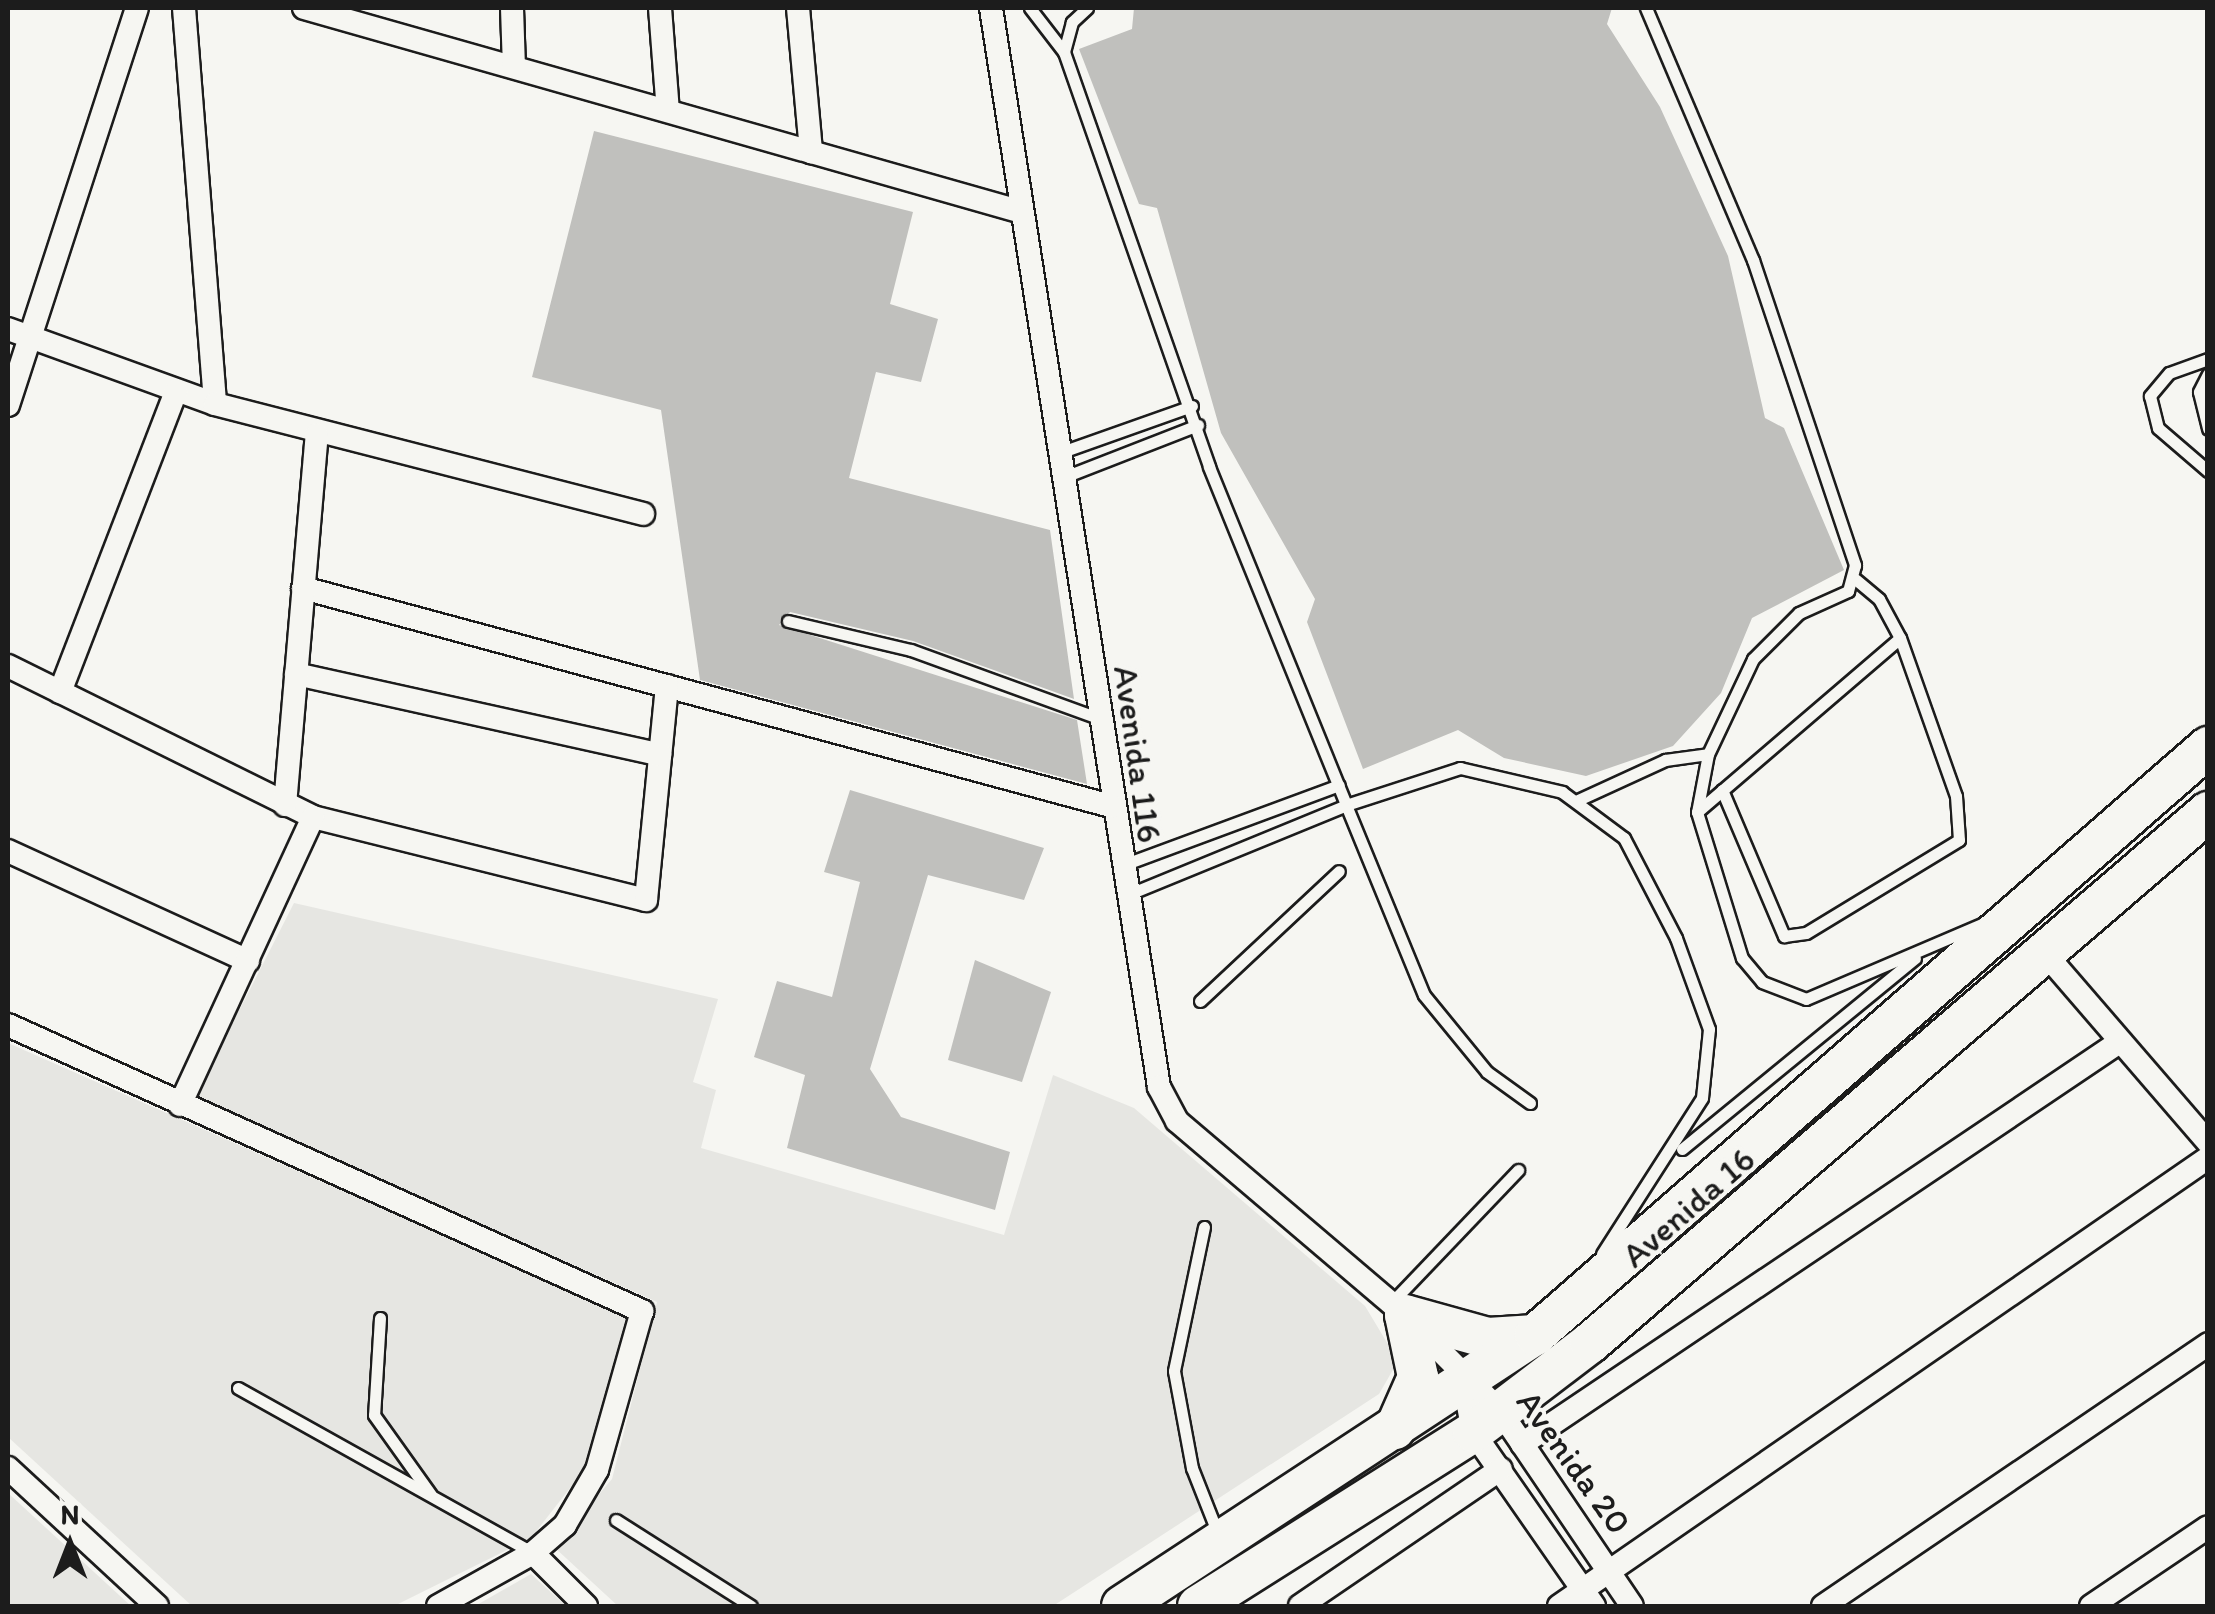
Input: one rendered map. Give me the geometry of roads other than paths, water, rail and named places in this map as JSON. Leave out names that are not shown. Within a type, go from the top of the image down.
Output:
[{"type":"highway","name":"Avenida 16","points":[[1122,1606],[1394,1432],[1535,1336],[2208,748]]},
{"type":"highway","name":"Avenida 16","points":[[1198,1606],[1486,1421],[2208,812]]},
{"type":"highway","points":[[1398,1309],[1488,1338],[1535,1336]]},
{"type":"highway","points":[[1394,1432],[1418,1377],[1398,1309]]},
{"type":"street","points":[[8,405],[32,343],[137,8]]},
{"type":"street","points":[[184,8],[215,404]]},
{"type":"street","points":[[304,8],[369,17],[514,68],[1022,212]]},
{"type":"street","points":[[512,8],[514,68]]},
{"type":"street","points":[[660,8],[668,112]]},
{"type":"street","points":[[798,8],[811,152]]},
{"type":"street","name":"Avenida 116","points":[[991,8],[1146,1044],[1177,1120],[1398,1309],[1464,1384]]},
{"type":"street","points":[[8,329],[32,343],[317,434],[643,514]]},
{"type":"street","points":[[60,692],[176,391]]},
{"type":"street","points":[[285,805],[317,434]]},
{"type":"street","points":[[304,588],[1110,806]]},
{"type":"street","points":[[8,666],[312,816],[646,900],[667,686]]},
{"type":"street","points":[[296,674],[660,755]]},
{"type":"street","points":[[180,1105],[312,816]]},
{"type":"street","points":[[8,851],[248,961]]},
{"type":"street","points":[[2042,950],[2118,1043],[2208,1142]]},
{"type":"street","points":[[8,1025],[642,1312],[597,1470],[565,1525],[532,1553],[438,1606]]},
{"type":"street","points":[[1522,1444],[2118,1043]]},
{"type":"street","points":[[1559,1606],[1589,1598],[1606,1568],[2208,1158]]},
{"type":"street","points":[[1822,1606],[2208,1344]]},
{"type":"street","name":"Avenida 20","points":[[1464,1384],[1486,1421],[1501,1469],[1589,1598]]},
{"type":"street","name":"Avenida 20","points":[[1464,1384],[1486,1421],[1522,1444],[1632,1606]]},
{"type":"street","points":[[8,1468],[157,1606]]},
{"type":"street","points":[[1300,1606],[1501,1469]]},
{"type":"street","points":[[2091,1606],[2208,1527]]},
{"type":"street","points":[[532,1553],[586,1606]]},
{"type":"lane","points":[[1030,8],[1064,52],[1198,425],[1424,994],[1487,1072],[1530,1103]]},
{"type":"lane","points":[[1064,52],[1087,8]]},
{"type":"lane","points":[[1646,8],[1753,260],[1856,580],[1879,599],[1900,638],[1962,822],[1943,856],[1806,932],[1784,936],[1722,790]]},
{"type":"lane","points":[[2208,359],[2168,373],[2150,396],[2158,428],[2208,471]]},
{"type":"lane","points":[[2208,374],[2199,392],[2208,430]]},
{"type":"lane","points":[[1058,453],[1192,406]]},
{"type":"lane","points":[[1062,478],[1198,425]]},
{"type":"lane","points":[[1856,580],[1772,635],[1708,754],[1697,812],[1742,958],[1762,982],[1806,998],[2037,900]]},
{"type":"lane","points":[[788,621],[911,650],[1098,718]]},
{"type":"lane","points":[[1697,812],[1900,638]]},
{"type":"lane","points":[[1578,800],[1651,765],[1708,754]]},
{"type":"lane","points":[[1124,896],[1346,805],[1460,768],[1516,776],[1578,800],[1624,838],[1669,921],[1709,1030],[1702,1098],[1672,1158],[1596,1263],[1586,1294]]},
{"type":"lane","points":[[1120,866],[1339,785]]},
{"type":"lane","points":[[1200,1001],[1338,871]]},
{"type":"lane","points":[[1672,1158],[1930,946]]},
{"type":"lane","points":[[1398,1309],[1518,1170]]},
{"type":"lane","points":[[1204,1226],[1174,1370],[1192,1468],[1222,1543]]},
{"type":"lane","points":[[380,1318],[374,1415],[437,1502]]},
{"type":"lane","points":[[238,1388],[532,1553]]},
{"type":"lane","points":[[616,1520],[751,1606]]}]
